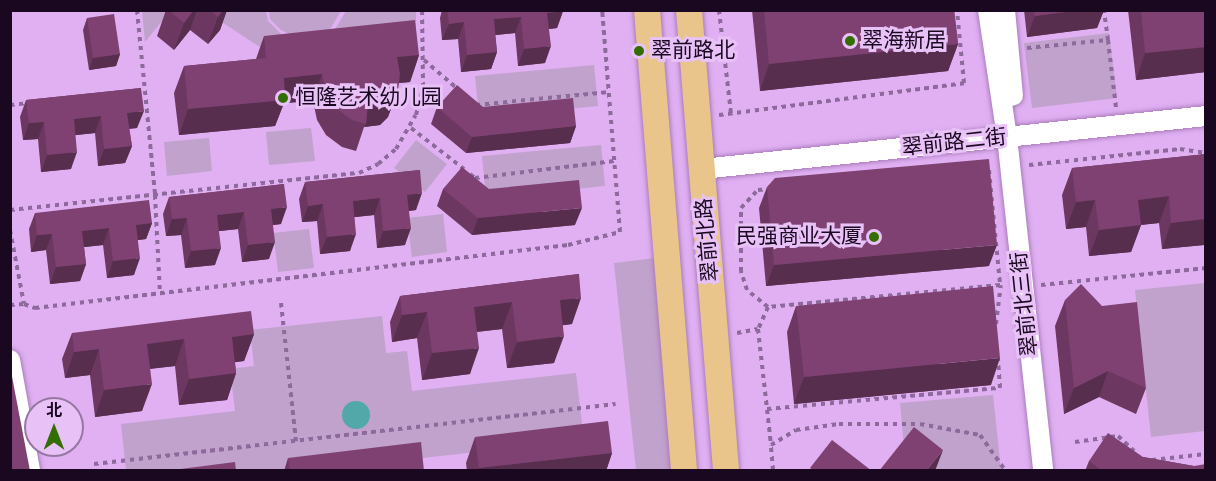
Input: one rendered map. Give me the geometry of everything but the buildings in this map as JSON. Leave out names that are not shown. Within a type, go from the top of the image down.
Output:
[{"type":"main road","name":"翠前北路","points":[[647,10],[684,471]]},
{"type":"main road","name":"翠前北路","points":[[688,10],[726,471]]},
{"type":"street","name":"翠前北三街","points":[[988,10],[1007,137],[1043,471]]},
{"type":"street","name":"翠前北三街","points":[[1005,10],[1013,98],[1007,137]]},
{"type":"street","name":"翠前路二街","points":[[702,169],[1206,116]]},
{"type":"street","points":[[10,360],[30,471]]},
{"type":"path","points":[[137,10],[155,195],[160,294]]},
{"type":"path","points":[[10,210],[359,173],[378,164],[396,149],[411,128],[423,87],[422,10]]},
{"type":"path","points":[[10,305],[24,304],[34,308],[160,294],[568,245],[600,239],[620,232],[602,10]]},
{"type":"path","points":[[719,10],[731,114]]},
{"type":"path","points":[[698,118],[964,83],[957,10]]},
{"type":"path","points":[[1104,10],[1118,126]]},
{"type":"path","points":[[1008,50],[1108,40]]},
{"type":"path","points":[[423,59],[477,106],[609,92]]},
{"type":"path","points":[[134,92],[145,91]]},
{"type":"path","points":[[10,105],[33,102]]},
{"type":"path","points":[[411,128],[475,177],[614,161]]},
{"type":"path","points":[[1206,153],[1180,149],[990,170],[758,190],[741,208],[741,271],[747,290],[768,307],[1000,285],[1023,287],[1206,268]]},
{"type":"path","points":[[990,170],[1000,285],[997,333]]},
{"type":"path","points":[[10,230],[24,304]]},
{"type":"path","points":[[281,303],[296,441]]},
{"type":"path","points":[[768,307],[758,329],[773,471]]},
{"type":"path","points":[[767,409],[1000,388],[998,355]]},
{"type":"path","points":[[94,464],[616,404]]},
{"type":"path","points":[[771,444],[796,430],[839,424],[920,424],[980,435],[1005,471]]},
{"type":"path","points":[[1075,442],[1118,436],[1138,455]]},
{"type":"path","points":[[1144,461],[1206,454]]},
{"type":"shaded area","points":[[142,11],[170,11],[145,42]]},
{"type":"shaded area","points":[[205,11],[266,11],[268,21],[292,45],[260,47]]},
{"type":"shaded area","points":[[269,11],[341,11],[329,31],[298,38],[281,30],[270,19]]},
{"type":"shaded area","points":[[346,11],[416,11],[416,31],[328,41]]},
{"type":"shaded area","points":[[1109,33],[1117,98],[1032,108],[1024,43]]},
{"type":"shaded area","points":[[594,65],[598,106],[479,118],[475,76]]},
{"type":"shaded area","points":[[311,128],[315,161],[269,165],[266,132]]},
{"type":"shaded area","points":[[209,138],[212,171],[167,176],[164,142]]},
{"type":"shaded area","points":[[416,140],[447,164],[425,192],[394,168]]},
{"type":"shaded area","points":[[601,145],[605,186],[486,198],[482,156]]},
{"type":"shaded area","points":[[443,214],[447,252],[412,257],[407,218]]},
{"type":"shaded area","points":[[309,229],[314,268],[278,272],[273,233]]},
{"type":"shaded area","points":[[655,258],[671,470],[636,470],[614,263]]},
{"type":"shaded area","points":[[1205,283],[1205,431],[1151,437],[1135,290]]},
{"type":"shaded area","points":[[382,316],[386,353],[407,351],[412,391],[576,373],[584,440],[315,470],[126,470],[121,424],[235,411],[230,369],[254,366],[250,330]]},
{"type":"shaded area","points":[[993,395],[1001,470],[934,470],[904,447],[900,403]]},
{"type":"shaded area","points":[[356,401],[366,405],[370,415],[366,425],[356,429],[346,425],[342,415],[346,405]]},
{"type":"place","name":"翠海新居","points":[[850,41]]},
{"type":"place","name":"翠前路北","points":[[639,51]]},
{"type":"place","name":"恒隆艺术幼儿园","points":[[283,98]]},
{"type":"place","name":"民强商业大厦","points":[[874,237]]}]
